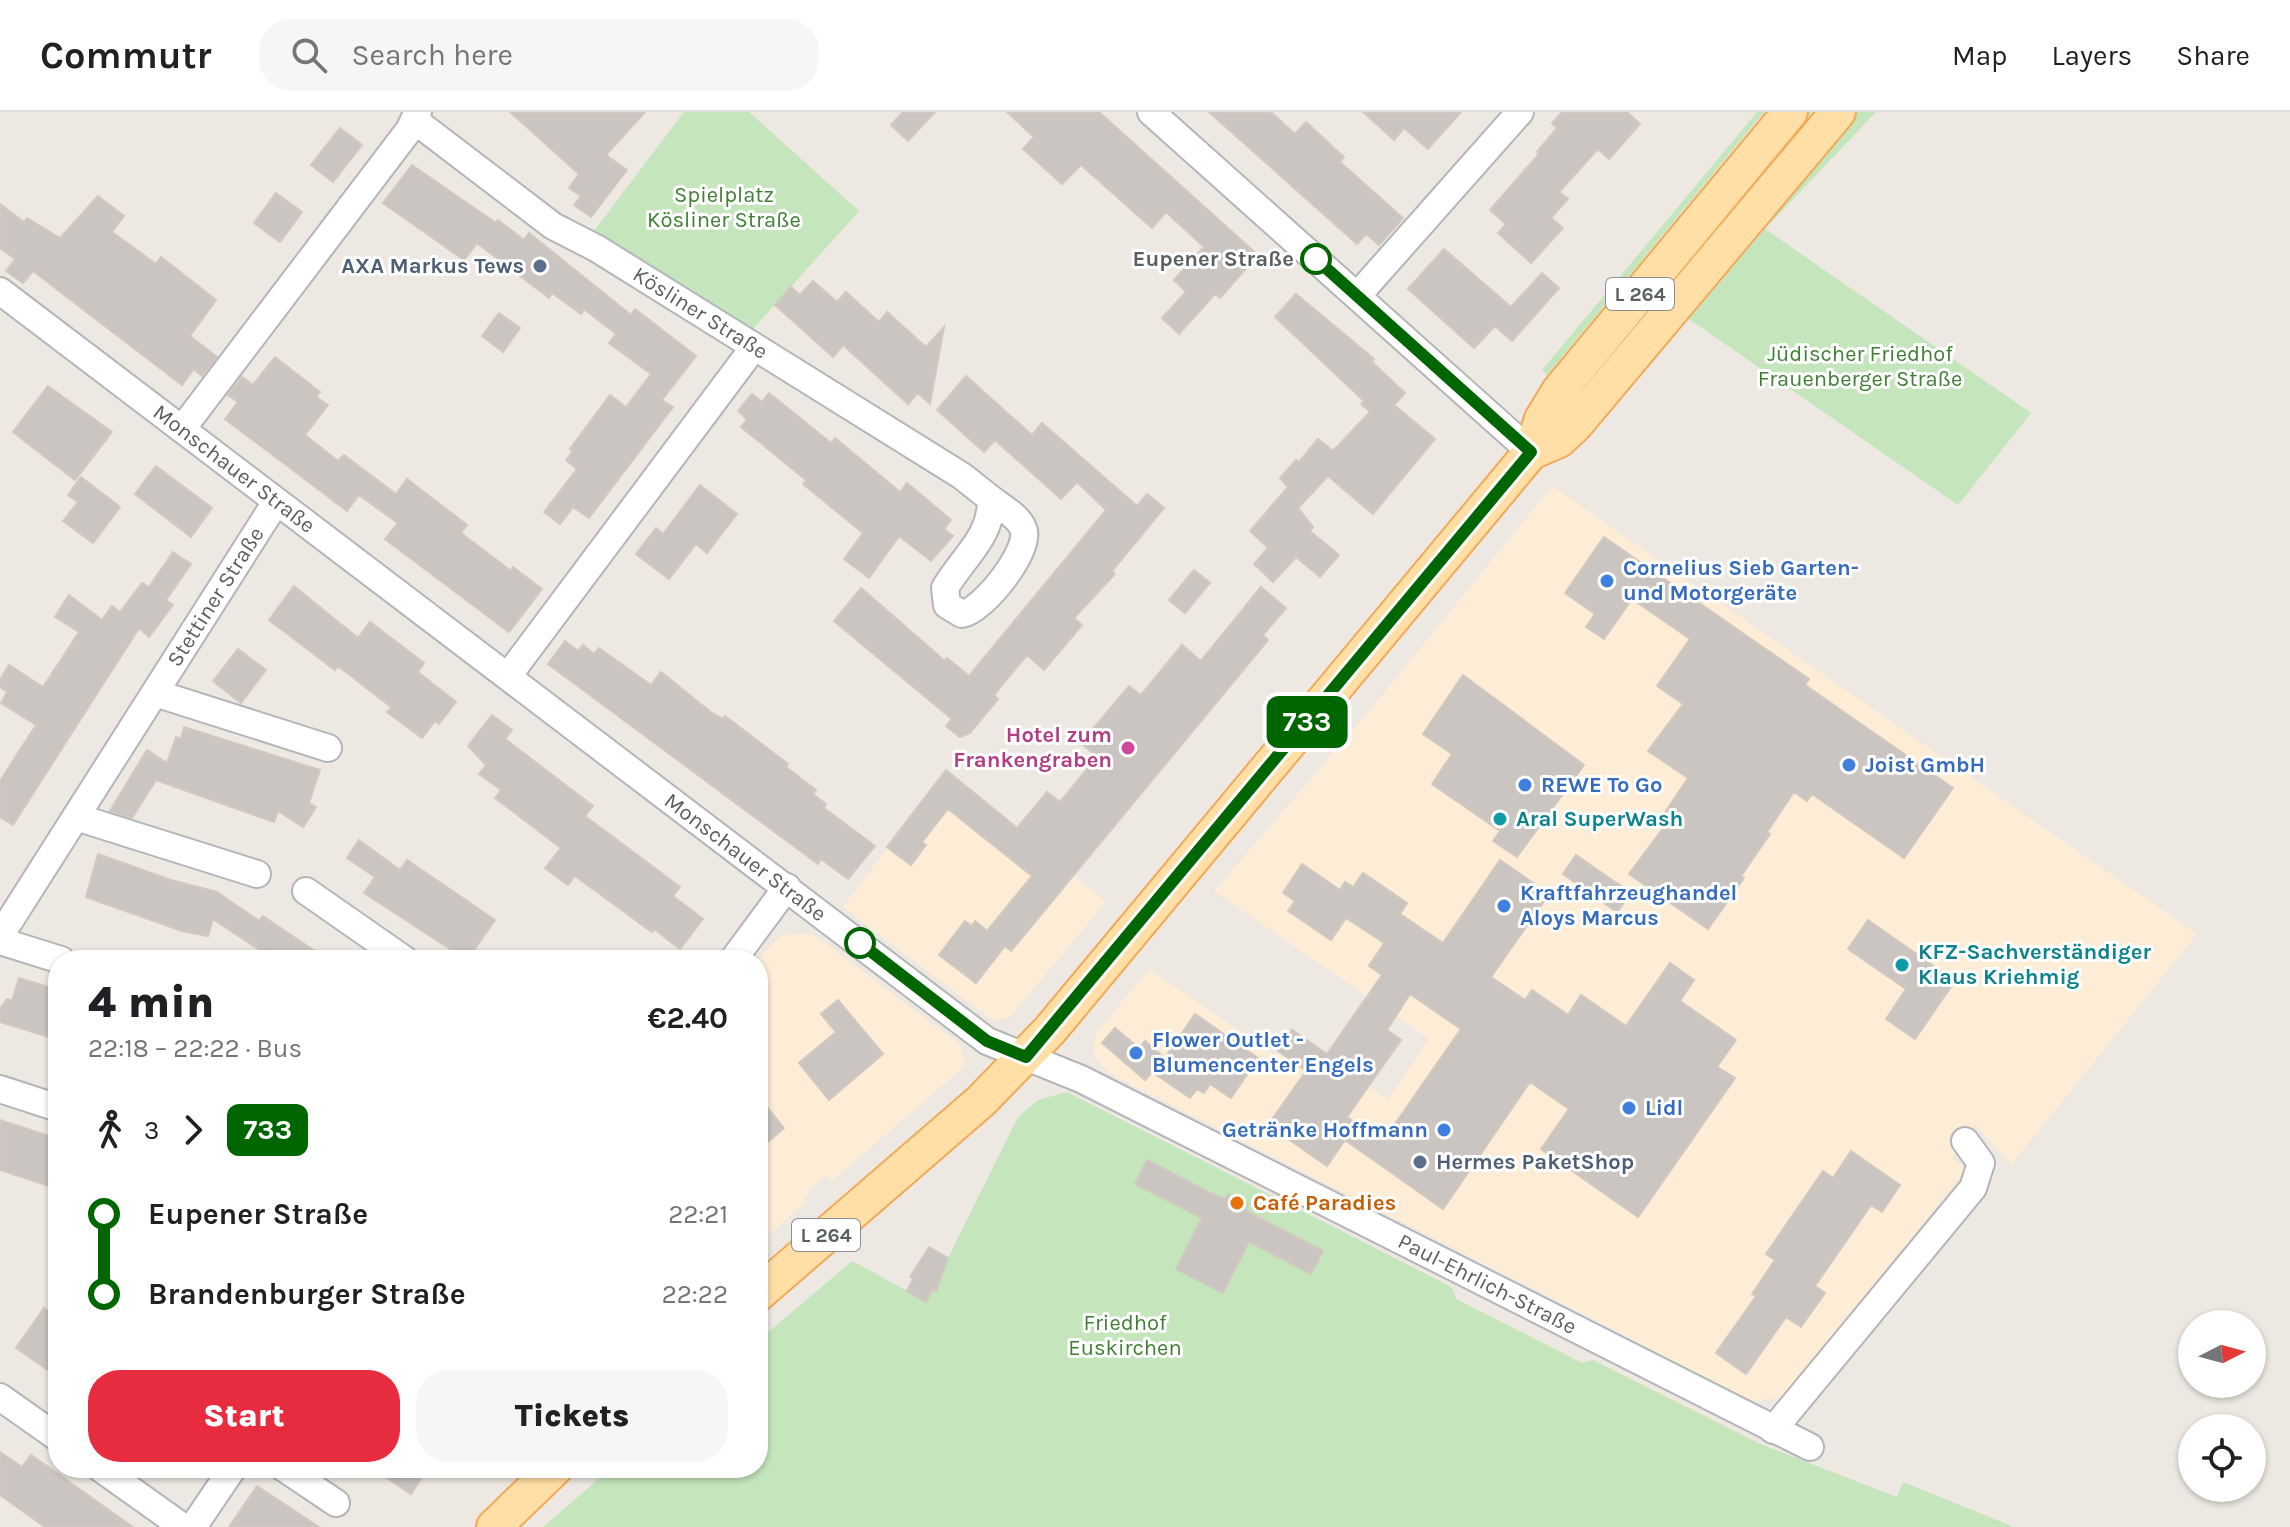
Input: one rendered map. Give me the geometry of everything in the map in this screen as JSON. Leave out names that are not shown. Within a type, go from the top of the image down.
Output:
[{"type":"main road","name":"L 264","points":[[768,1285],[946,1133],[1026,1057],[1531,452],[1542,419],[1559,391],[1790,112]]},
{"type":"main road","name":"L 264","points":[[1531,452],[1559,440],[1575,425],[1838,112]]},
{"type":"main road","points":[[494,1527],[545,1478]]},
{"type":"street","points":[[1151,112],[1531,452]]},
{"type":"street","points":[[1357,296],[1520,112]]},
{"type":"street","name":"Kösliner Straße","points":[[182,429],[416,116],[553,226],[962,476],[991,499]]},
{"type":"street","name":"Monschauer Straße","points":[[0,291],[987,1041],[1026,1057]]},
{"type":"street","points":[[508,676],[754,347]]},
{"type":"street","name":"Stettiner Straße","points":[[48,955],[0,938],[276,502]]},
{"type":"street","name":"Stettiner Straße","points":[[155,693],[328,748]]},
{"type":"street","points":[[76,817],[257,874]]},
{"type":"street","points":[[740,950],[787,887]]},
{"type":"street","points":[[306,891],[391,950]]},
{"type":"street","name":"Paul-Ehrlich-Straße","points":[[1026,1057],[1081,1079],[1810,1447]]},
{"type":"street","points":[[0,1089],[48,1105]]},
{"type":"street","points":[[1773,1430],[1973,1188],[1981,1163],[1965,1141]]},
{"type":"street","points":[[0,1397],[48,1431]]},
{"type":"street","points":[[114,1478],[183,1527]]},
{"type":"street","points":[[193,1527],[226,1478]]},
{"type":"street","points":[[299,1478],[336,1503]]},
{"type":"shaded area","points":[[1552,486],[2197,934],[2011,1165],[1975,1125],[1952,1158],[1966,1169],[1785,1396],[1755,1402],[1109,1073],[1093,1055],[1096,1033],[1149,969],[1275,1055],[1292,1030],[1388,1100],[1429,1039],[1214,891],[1370,710]]},
{"type":"shaded area","points":[[946,770],[1106,902],[1009,1018],[992,1020],[843,907]]},
{"type":"shaded area","points":[[803,933],[816,936],[960,1045],[966,1065],[831,1182],[826,1176],[807,1191],[806,1202],[768,1235],[767,950],[781,936]]},
{"type":"green space","name":"Spielplatz Kösliner Straße","points":[[684,112],[749,112],[859,211],[753,329],[594,231]]},
{"type":"green space","points":[[1757,112],[1764,112],[1547,375],[1542,370]]},
{"type":"green space","points":[[1806,112],[1820,112],[1600,376],[1553,421]]},
{"type":"green space","name":"Jüdischer Friedhof Frauenberger Straße","points":[[1856,112],[1876,112],[1765,229],[2031,413],[1958,505],[1689,319],[1764,230],[1759,224]]},
{"type":"green space","name":"Friedhof Euskirchen","points":[[1067,1092],[1442,1282],[1452,1288],[1456,1299],[1582,1363],[1593,1360],[1760,1444],[1897,1497],[1903,1482],[2014,1527],[543,1527],[599,1478],[768,1478],[768,1332],[852,1261],[926,1301],[945,1273],[942,1270],[1018,1117],[1038,1100]]},
{"type":"building","points":[[510,112],[645,112],[606,155],[627,170],[591,217],[574,205],[581,196],[569,188],[579,174]]},
{"type":"building","points":[[903,112],[935,112],[908,141],[891,125]]},
{"type":"building","points":[[1007,112],[1099,112],[1258,255],[1220,298],[1215,294],[1179,334],[1162,318],[1186,292],[1174,280],[1204,247],[1166,212],[1152,228],[1081,165],[1062,184],[1023,149],[1034,137]]},
{"type":"building","points":[[1209,112],[1271,112],[1295,134],[1306,122],[1344,157],[1340,162],[1403,218],[1379,245],[1366,234],[1357,244]]},
{"type":"building","points":[[1363,112],[1461,112],[1428,149],[1404,128],[1394,140]]},
{"type":"building","points":[[1562,112],[1627,112],[1640,124],[1609,159],[1598,149],[1559,192],[1568,199],[1551,218],[1563,228],[1531,263],[1498,233],[1506,224],[1490,210],[1539,154],[1537,152],[1557,128],[1552,123]]},
{"type":"building","points":[[340,128],[362,145],[333,182],[311,165]]},
{"type":"building","points":[[412,165],[524,240],[529,233],[631,315],[635,309],[696,356],[662,400],[673,407],[589,518],[573,507],[560,524],[544,512],[577,469],[566,460],[573,451],[570,449],[610,395],[626,407],[651,374],[609,343],[616,334],[584,309],[581,314],[552,293],[549,298],[477,243],[464,260],[383,203]]},
{"type":"building","points":[[276,193],[302,212],[280,242],[254,223]]},
{"type":"building","points":[[98,196],[124,216],[112,232],[156,264],[161,257],[216,300],[190,336],[217,357],[202,376],[194,369],[182,385],[33,271],[23,283],[6,271],[15,259],[0,248],[0,204],[24,222],[27,218],[60,238]]},
{"type":"building","points":[[1444,249],[1511,307],[1542,273],[1559,288],[1512,341],[1495,326],[1474,348],[1408,289]]},
{"type":"building","points":[[813,281],[837,302],[846,292],[879,322],[887,312],[926,347],[944,327],[930,404],[918,393],[908,404],[843,345],[833,357],[775,305],[791,287],[800,295]]},
{"type":"building","points":[[1296,294],[1374,359],[1372,362],[1405,393],[1394,405],[1435,439],[1373,514],[1328,476],[1298,508],[1313,527],[1310,531],[1339,555],[1320,577],[1296,557],[1273,582],[1254,564],[1268,548],[1250,531],[1288,487],[1280,478],[1296,460],[1299,462],[1318,439],[1333,451],[1370,412],[1361,404],[1364,401],[1275,317]]},
{"type":"building","points":[[499,313],[520,328],[503,352],[482,336]]},
{"type":"building","points":[[275,357],[320,392],[316,397],[328,405],[305,435],[338,461],[344,455],[396,494],[407,479],[467,525],[461,533],[511,571],[513,567],[542,589],[509,632],[385,539],[398,523],[359,495],[347,511],[225,419],[238,402],[228,395],[242,377],[253,385]]},
{"type":"building","points":[[966,376],[1032,435],[1042,423],[1137,506],[1147,494],[1164,508],[1112,571],[1115,574],[1074,618],[1082,625],[1044,670],[1027,655],[994,695],[998,699],[970,733],[960,737],[946,726],[952,719],[834,621],[861,588],[945,661],[947,658],[969,676],[1106,510],[1077,482],[1061,499],[995,440],[984,452],[937,410]]},
{"type":"building","points":[[48,386],[112,432],[75,480],[13,432]]},
{"type":"building","points":[[769,393],[831,443],[835,438],[900,492],[907,483],[951,520],[944,529],[953,536],[931,561],[899,536],[869,578],[844,559],[863,533],[803,484],[806,480],[741,427],[747,419],[738,411],[752,394],[762,402]]},
{"type":"building","points":[[156,466],[212,508],[191,537],[135,494]]},
{"type":"building","points":[[81,477],[120,507],[93,543],[63,521],[78,502],[68,495]]},
{"type":"building","points":[[700,485],[737,514],[707,553],[696,544],[669,579],[636,554],[656,528],[663,534]]},
{"type":"building","points":[[1604,537],[1809,679],[1805,685],[1953,788],[1904,858],[1812,794],[1807,801],[1794,792],[1741,876],[1744,878],[1708,929],[1629,874],[1666,824],[1660,820],[1688,778],[1648,751],[1683,704],[1657,686],[1690,639],[1632,599],[1604,639],[1586,627],[1595,614],[1565,593]]},
{"type":"building","points":[[173,552],[191,564],[166,600],[173,605],[149,637],[139,628],[13,825],[0,817],[0,781],[36,725],[1,703],[7,692],[0,687],[0,680],[9,665],[43,687],[79,632],[55,617],[69,595],[102,620],[112,606],[120,612],[142,583],[149,587]]},
{"type":"building","points":[[1194,570],[1210,583],[1185,613],[1169,600]]},
{"type":"building","points":[[294,586],[358,638],[370,622],[424,663],[418,672],[456,702],[439,724],[435,721],[422,738],[387,712],[391,707],[338,666],[335,670],[269,620]]},
{"type":"building","points":[[1261,587],[1286,608],[1263,635],[1268,640],[1011,951],[1005,946],[976,983],[939,955],[965,921],[972,926],[975,921],[987,931],[1032,876],[948,809],[922,842],[926,845],[911,865],[887,847],[946,770],[1017,828],[1047,792],[1060,802],[1097,757],[1081,743],[1129,686],[1141,695],[1182,645],[1201,661]]},
{"type":"building","points":[[565,641],[578,651],[583,645],[594,654],[599,648],[651,685],[661,672],[712,713],[723,719],[725,716],[788,764],[786,767],[816,790],[813,794],[826,804],[824,808],[875,846],[848,879],[821,859],[818,864],[548,664]]},
{"type":"building","points":[[238,649],[266,670],[241,703],[213,681]]},
{"type":"building","points":[[1463,675],[1584,765],[1517,857],[1493,841],[1500,831],[1432,784],[1452,754],[1423,734]]},
{"type":"building","points":[[492,715],[512,730],[505,739],[593,806],[585,816],[680,887],[673,896],[703,919],[680,949],[575,876],[568,885],[545,868],[561,848],[495,798],[501,790],[479,774],[486,765],[468,746]]},
{"type":"building","points":[[184,727],[320,770],[309,803],[316,807],[303,827],[278,811],[274,822],[156,780],[132,818],[110,811],[147,750],[167,763],[176,737],[181,739]]},
{"type":"building","points":[[359,840],[400,870],[407,860],[495,920],[474,950],[452,950],[364,893],[375,877],[347,858]]},
{"type":"building","points":[[98,854],[171,880],[217,892],[259,921],[263,916],[313,950],[260,950],[213,919],[208,936],[182,931],[86,897]]},
{"type":"building","points":[[1576,855],[1631,893],[1617,912],[1563,874]]},
{"type":"building","points":[[1500,860],[1549,894],[1491,977],[1525,1000],[1532,990],[1568,1015],[1581,995],[1626,1026],[1670,963],[1694,980],[1680,1001],[1736,1040],[1717,1067],[1735,1078],[1638,1217],[1541,1149],[1569,1109],[1530,1082],[1443,1209],[1345,1140],[1327,1166],[1268,1125],[1306,1071],[1278,1051],[1292,1030],[1327,1054],[1382,975],[1369,966],[1384,943],[1346,918],[1331,940],[1288,911],[1295,901],[1283,893],[1302,864],[1340,890],[1345,882],[1353,887],[1363,873],[1407,903],[1400,914],[1443,943]],"holes":[[[1410,994],[1461,1029],[1383,1141],[1347,1117],[1401,1040],[1387,1030]]]},
{"type":"building","name":"KFZ-Sachverständiger Klaus Kriehmig","points":[[1868,920],[1955,981],[1915,1039],[1886,1019],[1906,989],[1848,949]]},
{"type":"building","points":[[19,978],[48,987],[48,1037],[0,1022],[0,1009],[7,999],[12,1001]]},
{"type":"building","points":[[838,1000],[883,1054],[829,1100],[799,1063],[836,1032],[821,1014]]},
{"type":"building","points":[[1195,1014],[1258,1058],[1231,1098],[1210,1084],[1204,1093],[1197,1089],[1190,1098],[1152,1072],[1145,1080],[1102,1043],[1115,1028],[1139,1048],[1145,1041],[1165,1058]]},
{"type":"building","points":[[768,1108],[784,1128],[768,1142]]},
{"type":"building","points":[[0,1120],[48,1136],[48,1186],[0,1170]]},
{"type":"building","points":[[1851,1151],[1900,1185],[1882,1212],[1871,1205],[1815,1286],[1825,1293],[1801,1327],[1786,1317],[1746,1374],[1716,1353],[1756,1296],[1752,1294],[1775,1260],[1766,1254],[1823,1171],[1833,1178]]},
{"type":"building","points":[[1147,1160],[1214,1195],[1225,1199],[1228,1194],[1248,1204],[1245,1210],[1323,1251],[1311,1274],[1249,1242],[1223,1293],[1176,1269],[1202,1218],[1135,1184]]},
{"type":"building","points":[[929,1247],[948,1258],[936,1291],[932,1290],[926,1302],[907,1291],[913,1279],[910,1277]]},
{"type":"building","points":[[44,1308],[48,1311],[48,1370],[16,1348]]},
{"type":"building","points":[[0,1452],[22,1467],[31,1455],[48,1467],[48,1478],[64,1478],[133,1527],[45,1527],[0,1495]]},
{"type":"building","points":[[387,1478],[421,1478],[411,1494]]},
{"type":"building","points":[[257,1486],[319,1527],[229,1527]]},
{"type":"bus line","name":"733","points":[[860,943],[987,1041],[1026,1057],[1531,452],[1316,259]]},
{"type":"place","name":"Eupener Straße","points":[[1316,259]]},
{"type":"place","name":"AXA Markus Tews","points":[[540,266]]},
{"type":"place","name":"Cornelius Sieb Garten- und Motorgeräte","points":[[1607,581]]},
{"type":"place","name":"Hotel zum Frankengraben","points":[[1128,748]]},
{"type":"place","name":"Joist GmbH","points":[[1849,765]]},
{"type":"place","name":"REWE To Go","points":[[1525,785]]},
{"type":"place","name":"Aral SuperWash","points":[[1500,819]]},
{"type":"place","name":"Kraftfahrzeughandel Aloys Marcus","points":[[1504,906]]},
{"type":"place","name":"KFZ-Sachverständiger Klaus Kriehmig","points":[[1902,965]]},
{"type":"place","name":"Flower Outlet - Blumencenter Engels","points":[[1136,1053]]},
{"type":"place","name":"Lidl","points":[[1629,1108]]},
{"type":"place","name":"Getränke Hoffmann","points":[[1444,1130]]},
{"type":"place","name":"Hermes PaketShop","points":[[1420,1162]]},
{"type":"place","name":"Café Paradies","points":[[1237,1203]]}]
